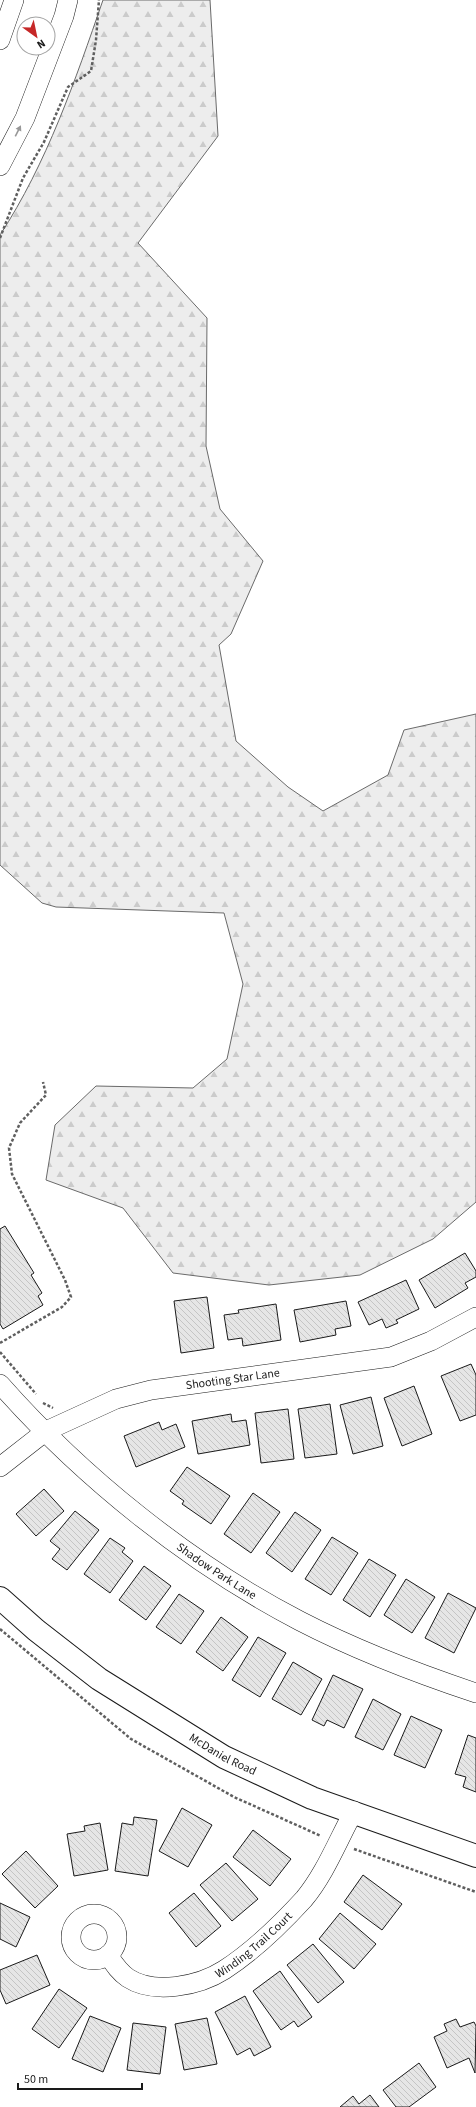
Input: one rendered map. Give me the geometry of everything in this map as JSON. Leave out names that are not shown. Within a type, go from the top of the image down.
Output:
[{"type":"main road","name":"McDaniel Road","points":[[0,1598],[36,1630],[99,1679],[224,1757],[312,1798],[476,1856]]},
{"type":"street","points":[[0,40],[14,0]]},
{"type":"street","points":[[0,166],[25,118],[64,16],[68,0]]},
{"type":"street","name":"Shooting Star Lane","points":[[0,1467],[46,1431],[116,1399],[151,1390],[391,1357],[431,1341],[476,1317]]},
{"type":"street","name":"Shadow Park Lane","points":[[0,1384],[29,1416],[61,1447],[132,1509],[198,1559],[237,1585],[294,1618],[334,1637],[419,1673],[476,1693]]},
{"type":"street","name":"Winding Trail Court","points":[[108,1955],[118,1970],[128,1978],[149,1986],[185,1984],[213,1976],[224,1970],[267,1935],[304,1898],[319,1876],[354,1812]]},
{"type":"path","points":[[0,238],[23,178],[44,142],[68,87],[91,71],[96,40],[99,0]]},
{"type":"path","points":[[0,1343],[62,1308],[71,1297],[65,1280],[12,1174],[9,1148],[20,1123],[46,1095],[43,1082]]},
{"type":"path","points":[[0,1352],[45,1405],[58,1410]]},
{"type":"green space","points":[[103,0],[210,0],[218,136],[138,243],[207,318],[206,446],[220,509],[263,561],[231,634],[219,645],[236,741],[288,787],[323,811],[388,775],[404,730],[476,714],[476,1202],[433,1239],[360,1275],[269,1285],[173,1273],[123,1208],[46,1180],[55,1125],[96,1086],[193,1088],[227,1059],[243,984],[224,913],[56,907],[42,903],[0,865],[0,235],[17,208],[59,121]]},
{"type":"building","points":[[5,1226],[34,1273],[31,1275],[42,1293],[38,1296],[43,1305],[3,1329],[0,1324],[0,1229]]},
{"type":"building","points":[[465,1253],[476,1271],[476,1277],[465,1283],[468,1288],[435,1308],[419,1280]]},
{"type":"building","points":[[406,1280],[419,1309],[396,1320],[398,1323],[386,1328],[382,1319],[369,1325],[358,1302]]},
{"type":"building","points":[[207,1297],[214,1348],[181,1353],[174,1301]]},
{"type":"building","points":[[346,1301],[351,1326],[335,1329],[336,1335],[300,1342],[294,1310]]},
{"type":"building","points":[[276,1304],[281,1340],[243,1346],[242,1338],[228,1340],[224,1315],[239,1313],[238,1310]]},
{"type":"building","points":[[471,1364],[476,1375],[476,1415],[460,1421],[441,1376]]},
{"type":"building","points":[[414,1386],[432,1434],[402,1446],[384,1398]]},
{"type":"building","points":[[371,1397],[383,1446],[353,1454],[340,1405]]},
{"type":"building","points":[[330,1404],[337,1454],[305,1458],[298,1409]]},
{"type":"building","points":[[288,1409],[294,1459],[261,1463],[255,1413]]},
{"type":"building","points":[[231,1414],[232,1422],[246,1420],[250,1445],[198,1454],[192,1421]]},
{"type":"building","points":[[159,1422],[162,1430],[176,1424],[185,1447],[136,1467],[124,1436]]},
{"type":"building","points":[[187,1467],[230,1496],[211,1524],[182,1504],[184,1501],[170,1491]]},
{"type":"building","points":[[44,1489],[64,1511],[36,1536],[16,1514]]},
{"type":"building","points":[[253,1493],[280,1512],[251,1553],[224,1534]]},
{"type":"building","points":[[75,1511],[99,1530],[67,1570],[52,1559],[60,1549],[50,1541]]},
{"type":"building","points":[[295,1512],[321,1530],[292,1572],[266,1553]]},
{"type":"building","points":[[332,1537],[358,1553],[331,1595],[305,1579]]},
{"type":"building","points":[[110,1538],[125,1548],[122,1552],[133,1561],[110,1593],[84,1574]]},
{"type":"building","points":[[369,1559],[396,1575],[370,1617],[343,1600]]},
{"type":"building","points":[[144,1566],[171,1586],[146,1620],[119,1600]]},
{"type":"building","points":[[406,1579],[435,1597],[412,1633],[384,1615]]},
{"type":"building","points":[[448,1593],[476,1608],[454,1653],[425,1638]]},
{"type":"building","points":[[179,1594],[204,1611],[181,1644],[156,1627]]},
{"type":"building","points":[[221,1617],[248,1637],[223,1671],[196,1652]]},
{"type":"building","points":[[258,1637],[286,1653],[260,1697],[232,1680]]},
{"type":"building","points":[[293,1662],[322,1679],[301,1715],[272,1699]]},
{"type":"building","points":[[333,1675],[363,1689],[344,1728],[327,1720],[324,1726],[312,1720]]},
{"type":"building","points":[[373,1699],[401,1714],[383,1750],[355,1737]]},
{"type":"building","points":[[411,1716],[442,1730],[425,1768],[394,1755]]},
{"type":"building","points":[[468,1735],[476,1738],[476,1792],[463,1787],[466,1777],[455,1774]]},
{"type":"building","points":[[182,1808],[212,1825],[188,1867],[159,1851]]},
{"type":"building","points":[[134,1817],[157,1820],[148,1876],[115,1871],[122,1823],[133,1825]]},
{"type":"building","points":[[100,1823],[108,1870],[74,1876],[67,1834],[85,1831],[84,1826]]},
{"type":"building","points":[[253,1830],[291,1859],[270,1886],[233,1857]]},
{"type":"building","points":[[26,1851],[58,1886],[35,1908],[2,1874]]},
{"type":"building","points":[[226,1863],[258,1899],[232,1921],[200,1885]]},
{"type":"building","points":[[363,1875],[402,1904],[382,1930],[344,1902]]},
{"type":"building","points":[[194,1893],[221,1926],[196,1947],[169,1913]]},
{"type":"building","points":[[0,1903],[30,1917],[16,1947],[0,1939]]},
{"type":"building","points":[[340,1913],[376,1944],[354,1969],[319,1939]]},
{"type":"building","points":[[313,1944],[344,1982],[318,2003],[287,1965]]},
{"type":"building","points":[[37,1955],[50,1985],[6,2004],[0,1990],[0,1970]]},
{"type":"building","points":[[280,1971],[312,2017],[298,2027],[294,2021],[281,2030],[253,1991]]},
{"type":"building","points":[[59,1989],[87,2008],[59,2048],[32,2029]]},
{"type":"building","points":[[245,1996],[271,2047],[254,2056],[250,2048],[237,2055],[215,2012]]},
{"type":"building","points":[[90,2016],[121,2028],[103,2072],[72,2059]]},
{"type":"building","points":[[207,2018],[217,2064],[184,2070],[175,2024]]},
{"type":"building","points":[[456,2019],[460,2027],[474,2022],[476,2026],[475,2073],[469,2058],[447,2068],[434,2037],[447,2031],[444,2024]]},
{"type":"building","points":[[133,2023],[166,2027],[160,2074],[127,2070]]},
{"type":"building","points":[[419,2063],[436,2087],[409,2107],[396,2107],[383,2090]]},
{"type":"building","points":[[370,2095],[379,2107],[340,2107],[353,2096],[359,2104]]}]
